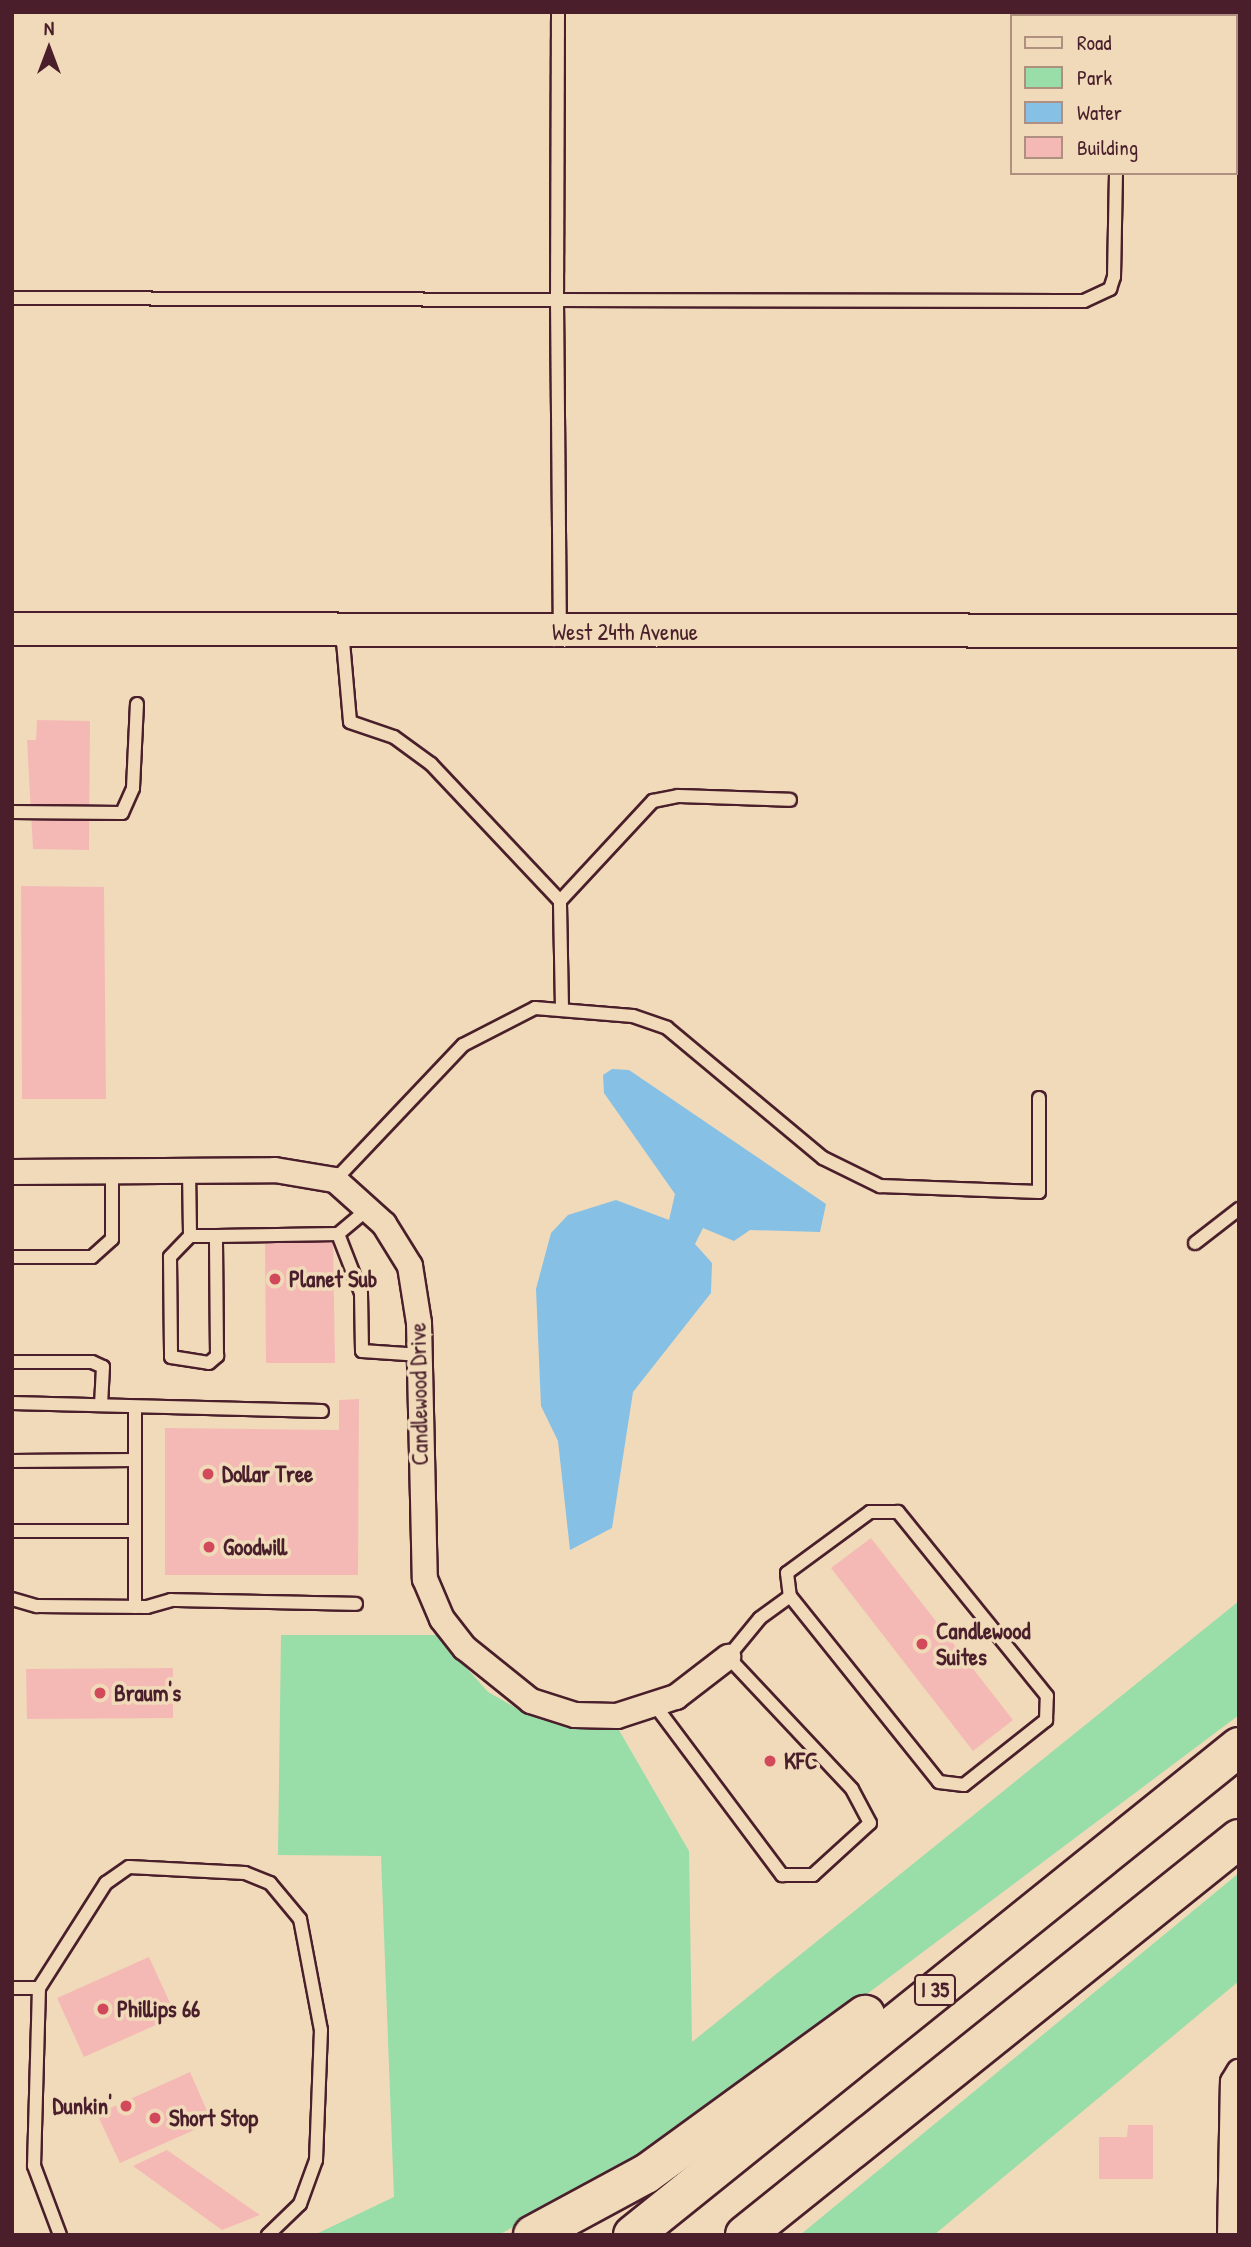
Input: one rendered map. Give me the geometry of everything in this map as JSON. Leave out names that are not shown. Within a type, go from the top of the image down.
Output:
[{"type":"highway","name":"I 35","points":[[633,2235],[1239,1747]]},
{"type":"highway","points":[[745,2235],[1239,1839]]},
{"type":"highway","points":[[533,2235],[646,2174],[943,1959],[1030,1913]]},
{"type":"street","name":"West 24th Avenue","points":[[12,629],[560,632],[1239,631]]},
{"type":"street","name":"Candlewood Drive","points":[[12,1172],[285,1170],[335,1181],[369,1208],[410,1266],[421,1355],[421,1531],[425,1579],[442,1619],[493,1676],[531,1701],[589,1716],[617,1716],[676,1697],[728,1657]]},
{"type":"street","points":[[1230,2235],[1233,2082],[1239,2071]]},
{"type":"lane","points":[[558,12],[560,632]]},
{"type":"lane","points":[[12,298],[1084,301],[1110,289],[1114,278],[1116,175]]},
{"type":"lane","points":[[342,630],[350,722],[394,737],[431,764],[560,901],[562,1008]]},
{"type":"lane","points":[[12,812],[122,813],[133,788],[137,704]]},
{"type":"lane","points":[[560,901],[653,801],[790,800]]},
{"type":"lane","points":[[335,1181],[463,1045],[535,1008],[562,1008],[633,1016],[667,1028],[823,1158],[880,1186],[1039,1192],[1040,1098]]},
{"type":"lane","points":[[189,1170],[190,1236],[170,1257],[171,1357],[180,1363],[209,1363],[217,1356],[216,1236]]},
{"type":"lane","points":[[12,1257],[92,1257],[112,1239],[112,1171]]},
{"type":"lane","points":[[190,1236],[338,1234],[369,1208]]},
{"type":"lane","points":[[1195,1243],[1239,1209]]},
{"type":"lane","points":[[338,1234],[361,1293],[362,1351],[421,1355]]},
{"type":"lane","points":[[12,1362],[92,1362],[103,1367],[101,1405]]},
{"type":"lane","points":[[12,1403],[322,1410]]},
{"type":"lane","points":[[135,1406],[135,1607]]},
{"type":"lane","points":[[12,1461],[135,1460]]},
{"type":"lane","points":[[870,1512],[898,1512],[1047,1696],[1046,1720],[964,1785],[939,1782],[790,1596],[787,1573],[870,1512]]},
{"type":"lane","points":[[12,1531],[135,1531]]},
{"type":"lane","points":[[654,1704],[782,1875],[813,1875],[870,1824],[852,1789],[728,1657],[760,1618],[790,1596]]},
{"type":"lane","points":[[12,1599],[37,1606],[135,1607],[171,1600],[356,1604]]},
{"type":"lane","points":[[60,2235],[34,2166],[40,1988],[106,1883],[129,1867],[245,1872],[270,1883],[300,1919],[321,2030],[316,2160],[300,2204],[268,2235]]},
{"type":"lane","points":[[12,1988],[40,1988]]},
{"type":"green space","points":[[1239,1601],[1239,1715],[695,2123],[499,2235],[314,2235],[394,2197],[381,1856],[278,1855],[281,1635],[437,1635],[488,1692],[518,1709],[552,1720],[616,1725],[689,1851],[692,2042]]},
{"type":"green space","points":[[1239,1873],[1239,1981],[934,2235],[800,2235]]},
{"type":"water","points":[[612,1069],[629,1070],[826,1204],[820,1232],[750,1230],[734,1241],[703,1228],[695,1244],[712,1263],[711,1293],[633,1392],[612,1528],[570,1550],[558,1441],[541,1406],[536,1289],[551,1233],[568,1215],[616,1200],[669,1220],[675,1194],[604,1093],[603,1075]]},
{"type":"building","points":[[37,720],[90,721],[89,850],[33,849],[27,740],[36,740]]},
{"type":"building","points":[[21,886],[104,887],[106,1099],[22,1099]]},
{"type":"building","points":[[333,1241],[335,1363],[266,1363],[265,1242]]},
{"type":"building","points":[[359,1399],[358,1575],[165,1575],[165,1428],[339,1430],[339,1400]]},
{"type":"building","name":"Candlewood Suites","points":[[871,1538],[1013,1720],[973,1751],[831,1568]]},
{"type":"building","name":"Braum's","points":[[173,1668],[173,1718],[27,1719],[26,1669]]},
{"type":"building","points":[[149,1957],[176,2016],[84,2057],[57,1998]]},
{"type":"building","name":"Short Stop","points":[[190,2072],[212,2122],[120,2163],[97,2114]]},
{"type":"building","points":[[1128,2125],[1153,2125],[1153,2179],[1099,2179],[1099,2137],[1127,2137]]},
{"type":"building","points":[[167,2150],[260,2215],[222,2230],[133,2166]]},
{"type":"place","name":"Planet Sub","points":[[275,1279]]},
{"type":"place","name":"Dollar Tree","points":[[208,1474]]},
{"type":"place","name":"Goodwill","points":[[209,1547]]},
{"type":"place","name":"Candlewood Suites","points":[[922,1644]]},
{"type":"place","name":"Braum's","points":[[100,1693]]},
{"type":"place","name":"KFC","points":[[770,1761]]},
{"type":"place","name":"Phillips 66","points":[[103,2009]]},
{"type":"place","name":"Dunkin'","points":[[126,2106]]},
{"type":"place","name":"Short Stop","points":[[155,2118]]}]
